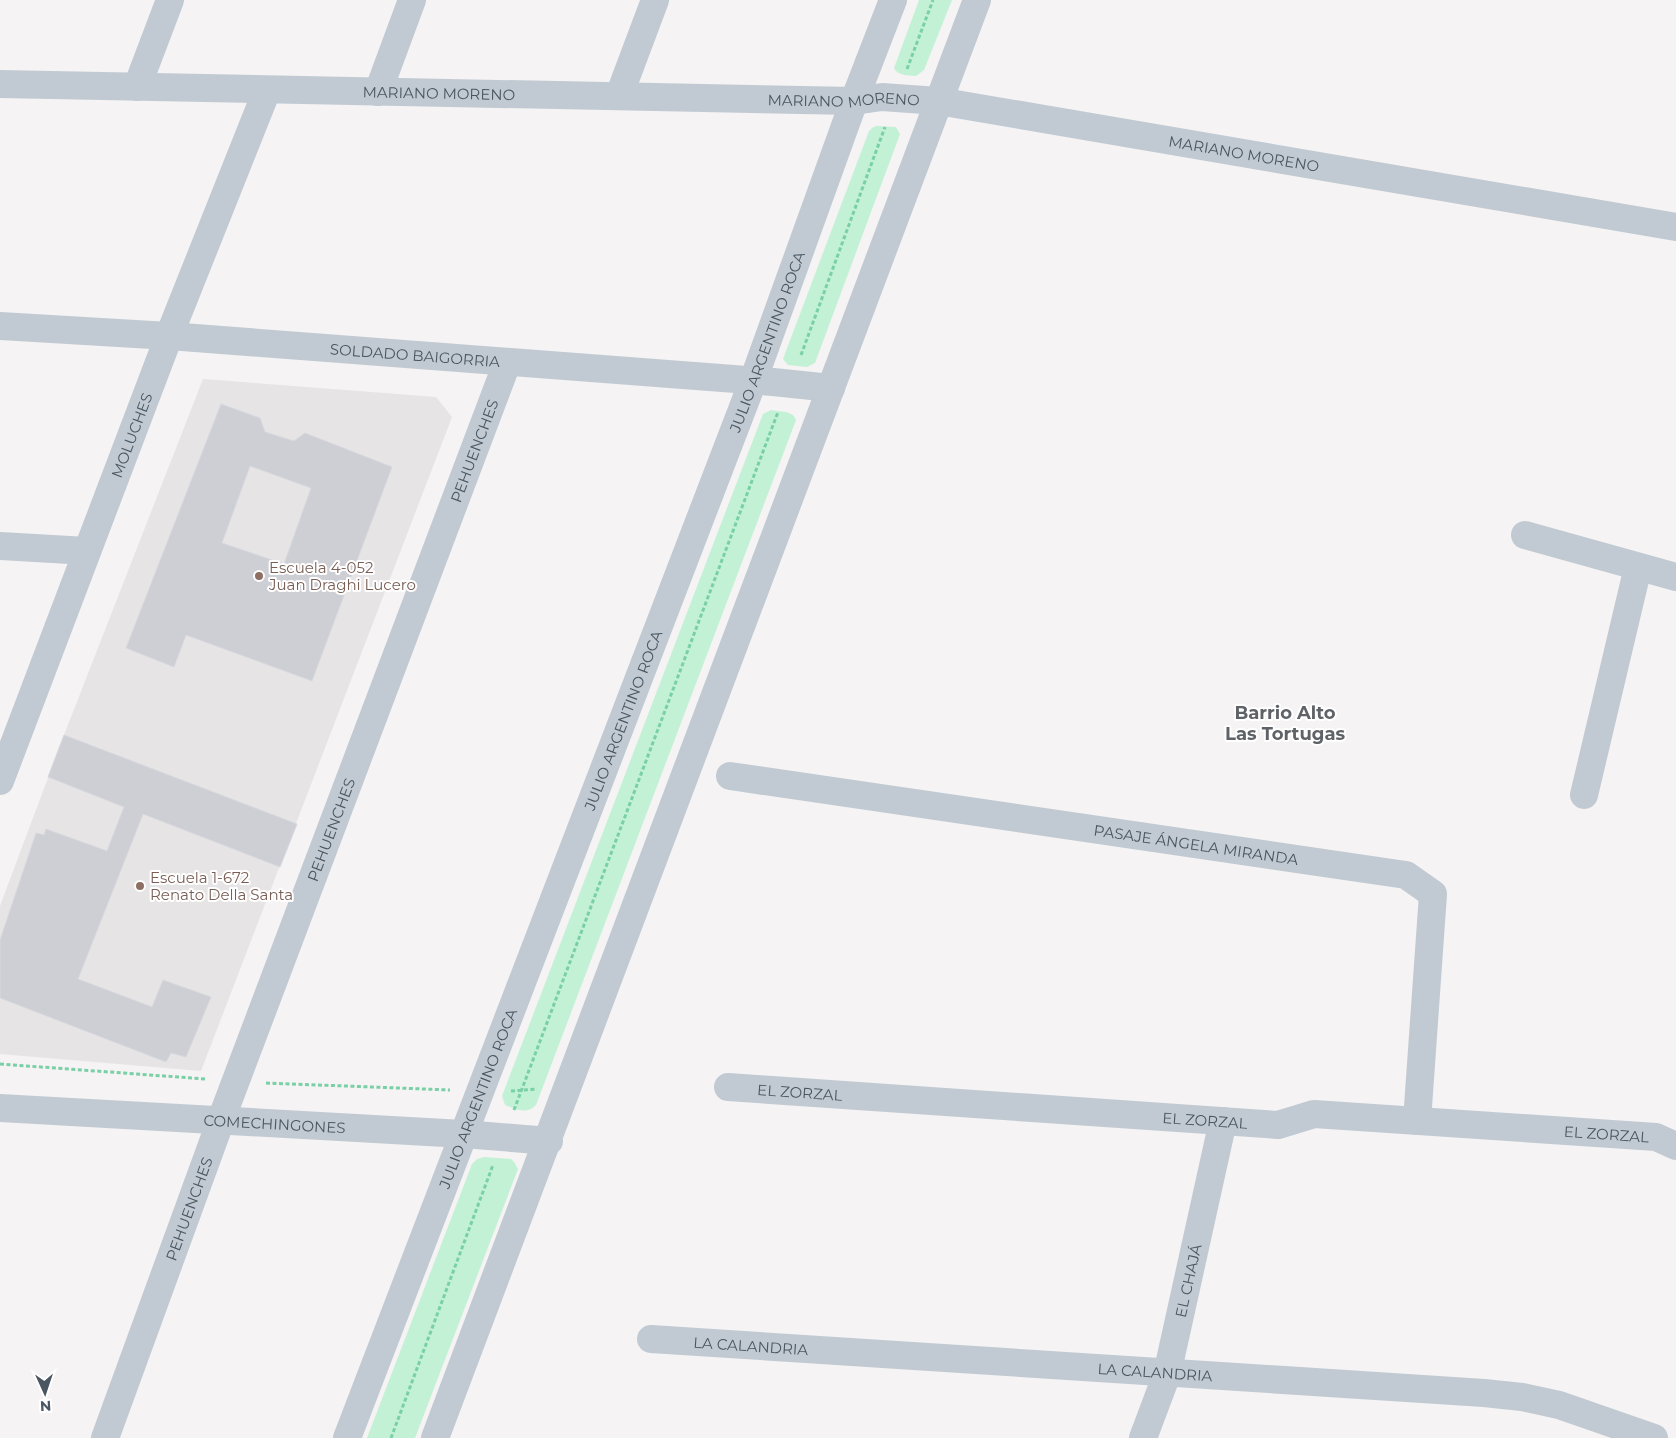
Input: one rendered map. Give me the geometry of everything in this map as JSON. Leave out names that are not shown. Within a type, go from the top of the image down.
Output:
[{"type":"street","points":[[137,87],[170,0]]},
{"type":"street","points":[[378,92],[412,0]]},
{"type":"street","points":[[619,96],[656,0]]},
{"type":"street","name":"JULIO ARGENTINO ROCA","points":[[347,1438],[479,1091],[754,381],[854,101],[893,0]]},
{"type":"street","points":[[436,1438],[977,0]]},
{"type":"street","name":"MARIANO MORENO","points":[[0,84],[854,101],[882,97],[938,101],[1676,227]]},
{"type":"street","name":"MOLUCHES","points":[[2,772],[169,336],[267,90]]},
{"type":"street","name":"SOLDADO BAIGORRIA","points":[[0,326],[169,336],[831,388]]},
{"type":"street","name":"PEHUENCHES","points":[[105,1438],[221,1120],[507,362]]},
{"type":"street","points":[[1525,535],[1676,577]]},
{"type":"street","points":[[0,546],[87,551]]},
{"type":"street","points":[[1584,795],[1638,566]]},
{"type":"street","name":"PASAJE ÁNGELA MIRANDA","points":[[730,776],[1406,874],[1433,894],[1417,1121]]},
{"type":"street","name":"EL ZORZAL","points":[[728,1087],[1278,1125],[1314,1114],[1656,1137],[1676,1146]]},
{"type":"street","name":"COMECHINGONES","points":[[0,1108],[463,1134],[549,1141]]},
{"type":"street","name":"EL CHAJÁ","points":[[1143,1438],[1167,1374],[1223,1121]]},
{"type":"street","name":"LA CALANDRIA","points":[[650,1339],[1167,1374],[1484,1393],[1522,1397],[1559,1405],[1654,1438]]},
{"type":"path","points":[[391,1438],[790,384],[933,0]]},
{"type":"path","points":[[0,1064],[236,1082],[502,1092],[546,1089]]},
{"type":"shaded area","points":[[203,379],[436,397],[452,417],[201,1071],[0,1054],[0,906],[64,735]]},
{"type":"green space","points":[[919,0],[952,0],[924,70],[916,76],[904,75],[894,68]]},
{"type":"green space","points":[[876,126],[896,127],[900,134],[815,363],[807,367],[788,365],[783,359],[869,131]]},
{"type":"green space","points":[[771,410],[792,414],[796,420],[536,1105],[529,1110],[521,1110],[505,1105],[502,1096],[763,414]]},
{"type":"green space","points":[[484,1157],[511,1159],[518,1169],[415,1438],[367,1438],[472,1164],[477,1159]]},
{"type":"building","points":[[221,404],[260,418],[265,432],[294,441],[305,433],[392,467],[312,681],[186,635],[174,667],[126,648]],"holes":[[[250,466],[311,488],[284,564],[222,543]]]},
{"type":"building","points":[[64,735],[297,824],[280,867],[143,814],[78,979],[152,1007],[163,980],[211,997],[186,1057],[171,1053],[166,1062],[0,998],[0,940],[36,833],[44,835],[46,829],[107,851],[124,807],[48,777]]},
{"type":"place","name":"Escuela 4-052 Juan Draghi Lucero","points":[[259,576]]},
{"type":"place","name":"Escuela 1-672 Renato Della Santa","points":[[140,886]]},
{"type":"district","name":"Barrio Alto Las Tortugas","points":[[1285,723]]}]
